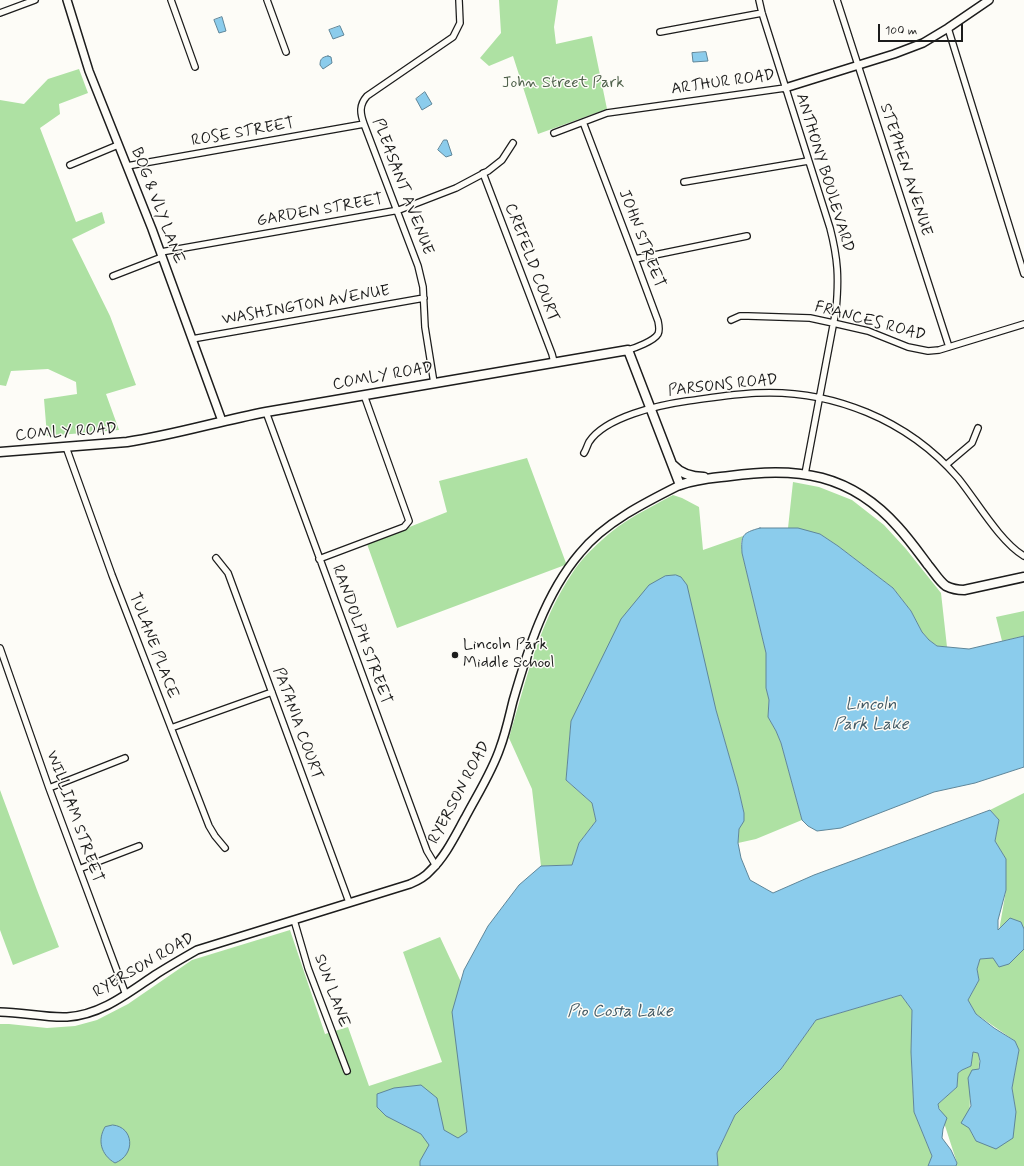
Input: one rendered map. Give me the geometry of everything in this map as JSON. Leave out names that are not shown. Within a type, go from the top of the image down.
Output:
[{"type":"main road","name":"COMLY ROAD","points":[[0,452],[127,442],[147,439],[266,412],[628,350]]},
{"type":"main road","points":[[628,350],[680,485]]},
{"type":"main road","points":[[672,464],[681,472],[690,475],[702,477],[729,476]]},
{"type":"main road","name":"RYERSON ROAD","points":[[680,485],[729,476],[771,471],[805,474],[832,481],[846,487],[876,506],[898,527],[938,577],[949,587],[956,590],[968,590],[1024,577]]},
{"type":"street","points":[[0,13],[35,0]]},
{"type":"street","name":"BOG & VLY LANE","points":[[67,0],[89,71],[161,255],[222,421]]},
{"type":"street","points":[[171,0],[195,67]]},
{"type":"street","points":[[267,0],[286,52]]},
{"type":"street","name":"PLEASANT AVENUE","points":[[434,383],[423,314],[423,287],[418,266],[398,210],[364,124],[361,110],[362,102],[367,96],[453,37],[460,23],[459,0]]},
{"type":"street","name":"ANTHONY BOULEVARD","points":[[760,0],[762,13],[837,254],[838,288],[833,323],[818,397],[805,474]]},
{"type":"street","name":"STEPHEN AVENUE","points":[[837,0],[949,347]]},
{"type":"street","name":"ARTHUR ROAD","points":[[554,133],[607,113],[785,88],[858,66],[923,43],[948,28],[988,0]]},
{"type":"street","points":[[660,32],[762,13]]},
{"type":"street","points":[[948,28],[1024,274]]},
{"type":"street","name":"JOHN STREET","points":[[582,122],[658,321],[658,334],[654,338],[628,350]]},
{"type":"street","name":"ROSE STREET","points":[[127,166],[364,124]]},
{"type":"street","name":"GARDEN STREET","points":[[113,276],[161,255],[398,210],[456,188],[483,173],[502,160],[513,143]]},
{"type":"street","points":[[70,165],[118,145]]},
{"type":"street","points":[[684,182],[808,161]]},
{"type":"street","name":"CREFELD COURT","points":[[483,173],[554,362]]},
{"type":"street","points":[[635,258],[747,236]]},
{"type":"street","name":"WASHINGTON AVENUE","points":[[192,339],[424,298]]},
{"type":"street","name":"FRANCES ROAD","points":[[731,320],[740,316],[810,318],[868,331],[908,347],[928,351],[939,350],[1024,324]]},
{"type":"street","name":"PARSONS ROAD","points":[[584,453],[590,441],[605,427],[614,422],[668,404],[756,393],[785,393],[818,397],[853,406],[885,420],[918,441],[946,465],[958,478],[1001,534],[1018,552],[1024,556]]},
{"type":"street","points":[[319,559],[404,527],[409,522],[364,395]]},
{"type":"street","name":"RANDOLPH STREET","points":[[266,412],[427,851],[436,866]]},
{"type":"street","points":[[946,465],[972,443],[978,428]]},
{"type":"street","name":"TULANE PLACE","points":[[66,447],[112,575],[209,826],[225,848]]},
{"type":"street","name":"RYERSON ROAD","points":[[0,1012],[59,1017],[79,1016],[101,1009],[197,950],[410,884],[425,876],[436,866],[454,838],[494,763],[505,734],[514,696],[534,635],[550,598],[568,568],[580,553],[598,535],[628,514],[680,485]]},
{"type":"street","name":"PATANIA COURT","points":[[216,558],[228,573],[349,902]]},
{"type":"street","name":"WILLIAM STREET","points":[[0,648],[49,788],[126,995]]},
{"type":"street","points":[[171,728],[272,692]]},
{"type":"street","points":[[49,788],[125,758]]},
{"type":"street","points":[[79,868],[140,846]]},
{"type":"street","name":"SUN LANE","points":[[294,920],[308,968],[347,1071]]},
{"type":"green space","name":"John Street Park","points":[[499,0],[558,0],[554,27],[556,44],[592,36],[607,109],[538,134],[513,56],[489,66],[480,58],[501,33]]},
{"type":"green space","points":[[79,69],[88,93],[59,104],[60,114],[40,128],[76,222],[102,212],[105,223],[72,239],[110,316],[136,385],[106,394],[119,430],[47,436],[44,399],[77,394],[76,382],[48,369],[11,371],[6,386],[0,385],[0,100],[24,104],[48,79]]},
{"type":"green space","points":[[527,458],[566,563],[565,565],[397,628],[367,544],[447,512],[439,481]]},
{"type":"green space","points":[[793,482],[819,487],[852,500],[884,525],[906,549],[941,593],[947,647],[937,646],[929,640],[922,632],[911,611],[893,588],[838,546],[820,534],[788,528]]},
{"type":"green space","points":[[673,495],[699,507],[703,550],[743,536],[741,542],[742,553],[766,653],[766,688],[769,700],[768,717],[781,743],[802,820],[756,839],[738,843],[739,829],[743,821],[744,813],[716,710],[571,721],[566,780],[592,803],[596,821],[579,843],[572,865],[541,866],[532,789],[509,738],[542,631],[561,591],[583,559],[604,538],[618,527]]},
{"type":"green space","points":[[1024,611],[1024,636],[1002,641],[996,617]]},
{"type":"green space","points":[[0,790],[59,947],[13,965],[0,930]]},
{"type":"green space","points":[[1024,793],[1024,929],[1021,922],[999,931],[1006,890],[1006,859],[995,841],[999,820],[990,810]]},
{"type":"green space","points":[[290,930],[325,1034],[348,1027],[369,1086],[442,1062],[403,952],[440,937],[461,982],[504,1166],[0,1166],[0,1024],[47,1028],[75,1026],[97,1020],[128,1004],[192,960]]},
{"type":"green space","points":[[1024,949],[1024,1166],[956,1166],[957,1163],[938,1104],[957,1087],[958,1073],[971,1066],[973,1052],[978,1053],[979,1059],[977,1074],[970,1095],[970,1130],[976,1141],[1016,1112],[1012,1088],[1019,1050],[1015,1041],[976,1014],[968,1000],[979,980],[977,969],[980,959],[993,957],[999,967]]},
{"type":"green space","points":[[901,995],[912,1010],[911,1052],[914,1112],[932,1156],[928,1166],[718,1166],[717,1153],[735,1115],[781,1069],[816,1020]]},
{"type":"water","points":[[222,17],[226,31],[219,33],[214,20]]},
{"type":"water","points":[[340,26],[344,35],[333,39],[329,30]]},
{"type":"water","points":[[706,52],[708,61],[693,62],[692,53]]},
{"type":"water","points":[[328,56],[331,57],[332,63],[323,69],[320,65],[321,60]]},
{"type":"water","points":[[425,92],[432,104],[422,110],[416,99]]},
{"type":"water","points":[[444,140],[447,140],[452,155],[446,157],[438,150]]},
{"type":"water","name":"Lincoln Park Lake","points":[[760,528],[798,528],[820,534],[838,546],[893,588],[911,611],[922,632],[937,646],[969,649],[1024,636],[1024,767],[975,783],[934,792],[841,828],[817,831],[808,826],[802,820],[781,743],[768,717],[769,700],[766,688],[766,653],[742,553],[742,542],[746,533]]},
{"type":"water","name":"Pio Costa Lake","points":[[676,575],[681,577],[687,585],[716,710],[738,787],[744,813],[744,821],[739,829],[738,843],[741,858],[750,880],[773,893],[814,875],[990,810],[999,820],[995,841],[1006,859],[1006,890],[998,920],[998,930],[1010,918],[1021,922],[1024,929],[1024,949],[1009,964],[999,967],[993,958],[980,959],[977,969],[979,980],[968,1000],[976,1014],[994,1028],[1015,1041],[1019,1050],[1012,1088],[1016,1112],[1013,1138],[996,1149],[976,1141],[969,1128],[961,1123],[971,1106],[968,1078],[972,1070],[979,1069],[980,1061],[978,1053],[973,1052],[971,1066],[958,1073],[957,1087],[938,1104],[939,1109],[947,1118],[943,1129],[942,1138],[951,1150],[957,1163],[956,1166],[928,1166],[932,1156],[914,1112],[911,1052],[912,1010],[901,995],[816,1020],[781,1069],[735,1115],[717,1153],[718,1166],[420,1166],[420,1161],[429,1145],[421,1134],[386,1116],[377,1107],[377,1094],[394,1088],[421,1085],[437,1098],[444,1130],[458,1138],[467,1132],[452,1012],[464,970],[488,926],[519,885],[541,866],[572,865],[579,843],[596,821],[592,803],[566,780],[571,721],[621,619],[649,585],[665,576]]},
{"type":"water","points":[[113,1125],[120,1127],[125,1131],[130,1142],[126,1154],[122,1159],[115,1163],[106,1156],[101,1142],[101,1137],[105,1127]]},
{"type":"place","name":"Lincoln Park Middle School","points":[[455,655]]}]
